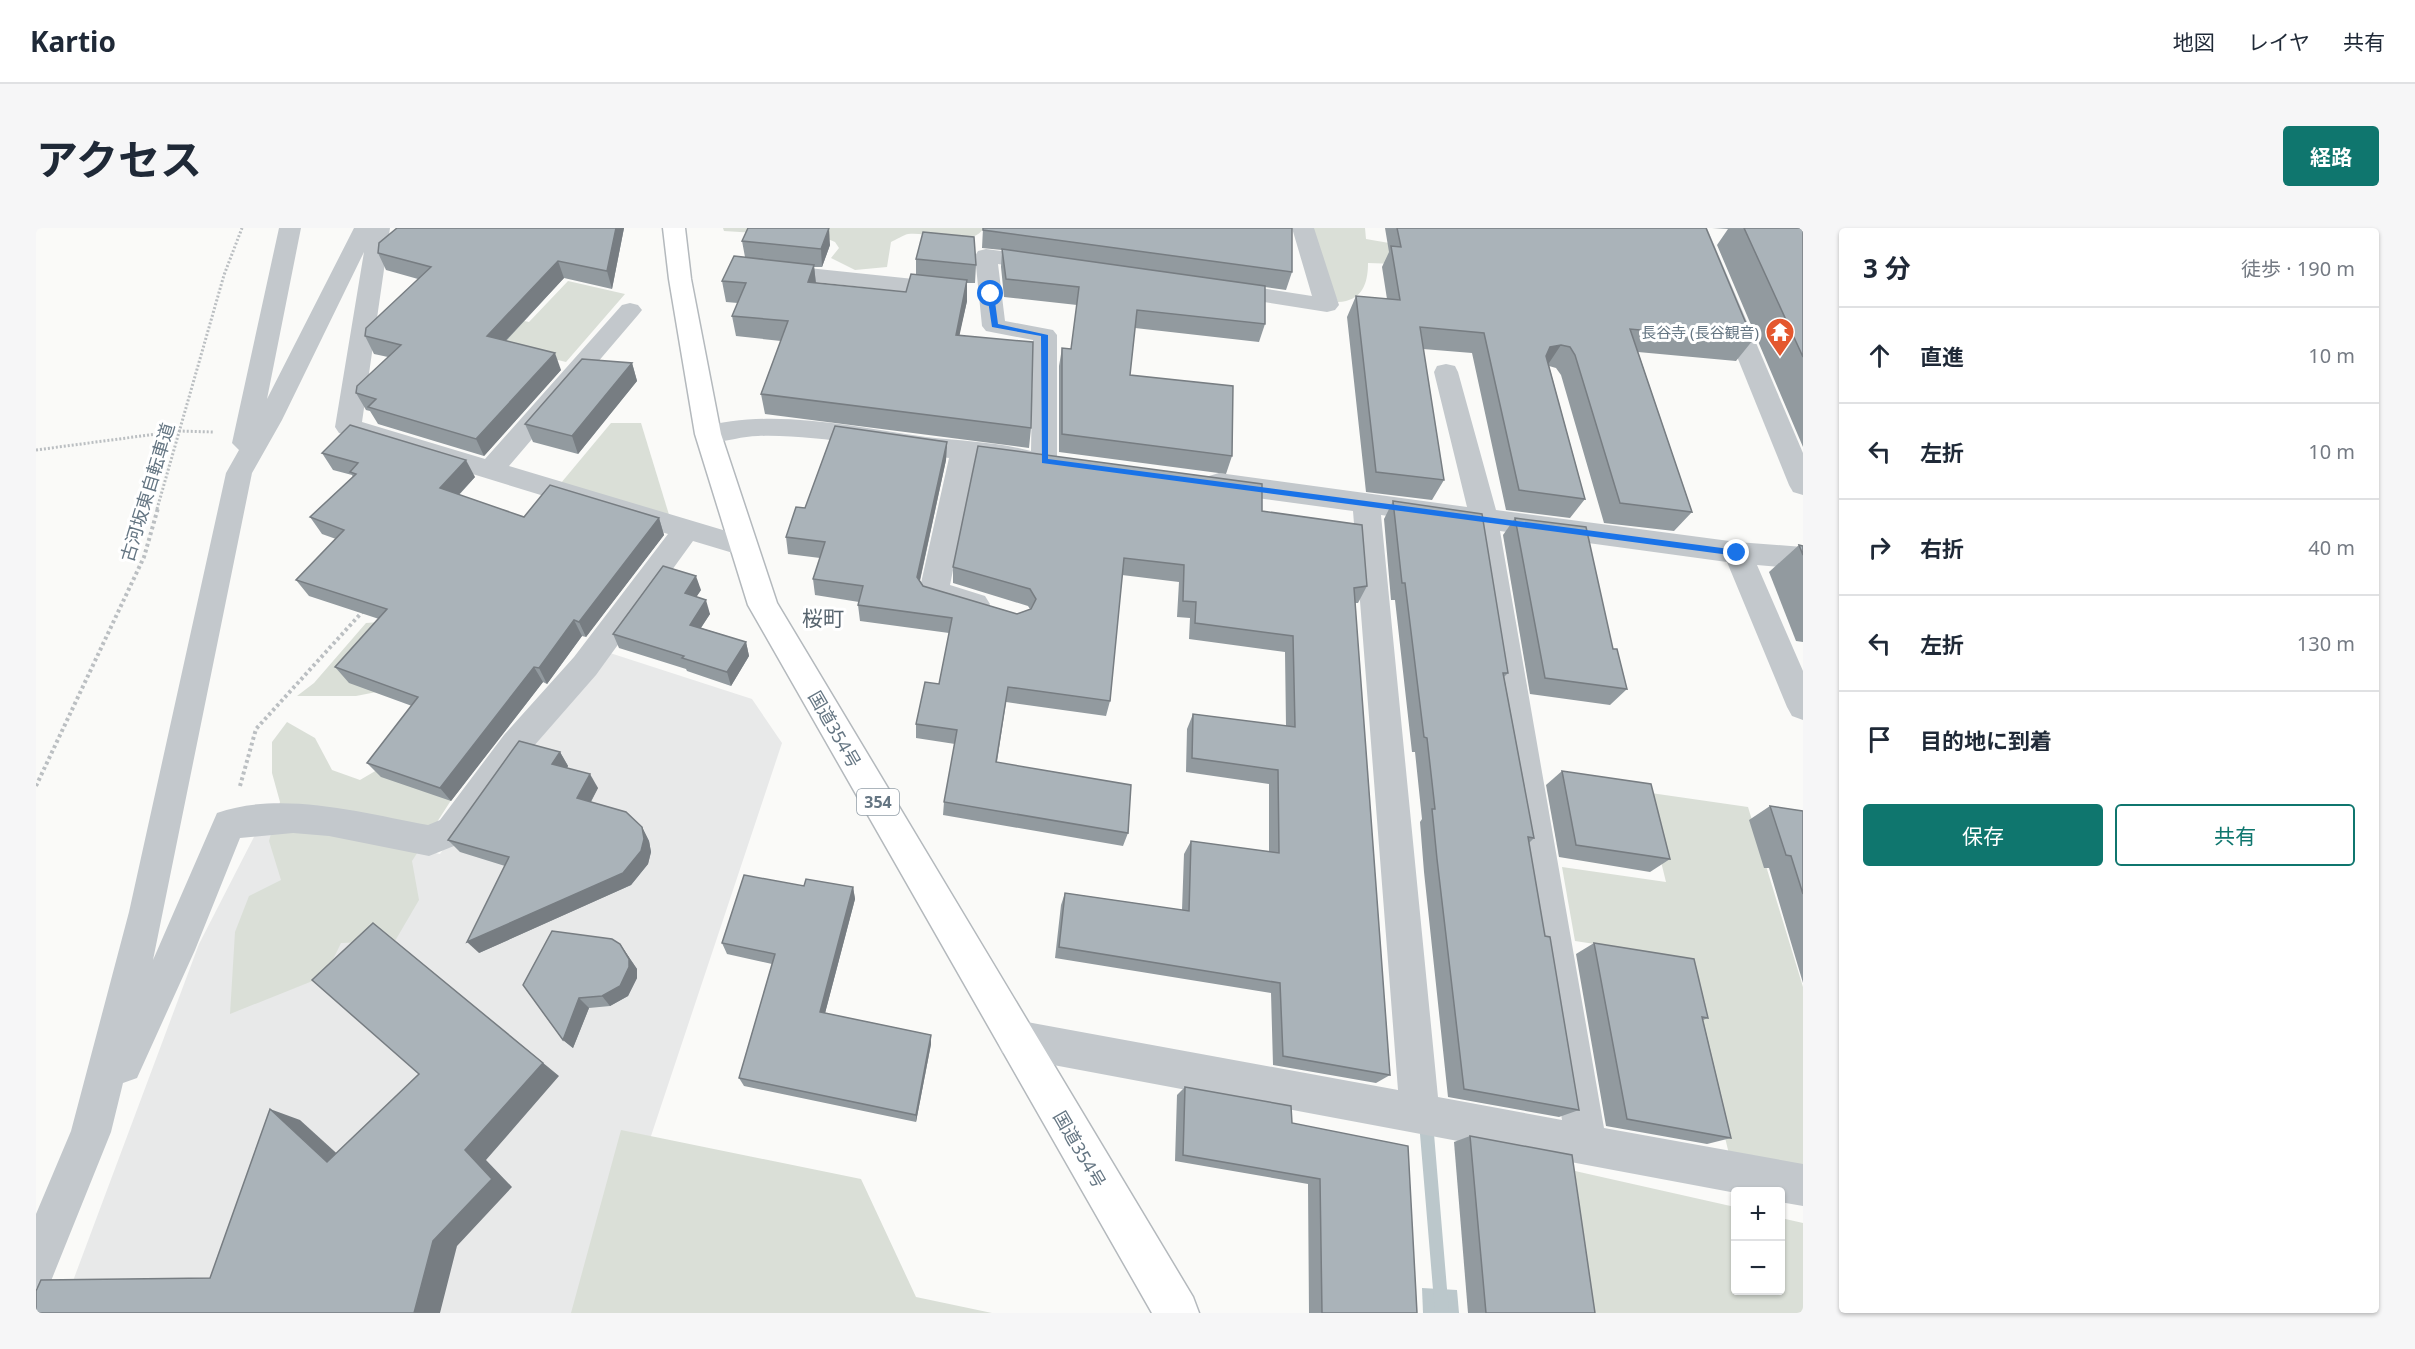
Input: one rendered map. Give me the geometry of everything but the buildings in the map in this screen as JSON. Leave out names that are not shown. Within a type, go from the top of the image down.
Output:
[{"type":"highway","name":"国道354号","points":[[675,234],[708,434],[763,605],[1177,1313]]},
{"type":"street","points":[[91,1132],[147,912],[290,228]]},
{"type":"street","points":[[238,473],[269,420],[364,228]]},
{"type":"street","points":[[379,228],[348,428],[743,546]]},
{"type":"street","points":[[1197,286],[1327,305],[1303,228]]},
{"type":"street","points":[[1705,232],[1803,485]]},
{"type":"street","points":[[708,434],[757,428],[806,430],[1056,462],[1045,335],[994,326],[986,255],[1068,267]]},
{"type":"street","points":[[753,269],[991,294]]},
{"type":"street","points":[[489,471],[630,310]]},
{"type":"street","points":[[1446,372],[1484,518],[1586,1144]]},
{"type":"street","points":[[964,451],[934,592],[995,610]]},
{"type":"street","points":[[1194,480],[1484,518],[1587,521],[1737,553],[1803,558]]},
{"type":"street","points":[[1366,502],[1420,1115]]},
{"type":"street","points":[[36,1266],[91,1132],[177,950],[230,824],[293,818],[329,821],[429,841],[452,831],[514,745],[585,666],[686,530]]},
{"type":"street","points":[[1737,553],[1803,707]]},
{"type":"street","points":[[1016,1039],[1803,1185]]},
{"type":"path","name":"古河坂東自転車道","points":[[36,786],[144,557],[224,275],[242,228]]},
{"type":"path","points":[[36,450],[179,431],[219,433]]},
{"type":"path","points":[[230,824],[256,729],[365,609]]},
{"type":"shaded area","points":[[723,228],[984,228],[977,235],[959,239],[918,234],[906,235],[891,242],[887,267],[855,270],[831,258],[839,248],[835,242],[823,237],[724,231]]},
{"type":"shaded area","points":[[1306,228],[1365,228],[1366,239],[1470,257],[1426,265],[1368,263],[1367,278],[1362,290],[1353,298],[1338,302]]},
{"type":"shaded area","points":[[568,281],[625,294],[566,362],[456,335],[479,311],[529,322]]},
{"type":"shaded area","points":[[611,423],[641,423],[670,518],[561,483]]},
{"type":"shaded area","points":[[407,620],[502,687],[528,701],[457,791],[412,861],[419,900],[395,941],[341,943],[325,976],[230,1014],[235,932],[249,896],[281,880],[269,841],[280,802],[272,773],[272,742],[287,722],[315,738],[332,770],[360,780],[394,760],[439,722],[397,688],[356,696],[297,696],[314,683],[366,623]]},
{"type":"shaded area","points":[[610,653],[752,699],[782,743],[592,1313],[61,1313],[199,944],[256,833],[334,831],[440,854],[522,737]]},
{"type":"shaded area","points":[[1644,792],[1748,807],[1803,987],[1803,1166],[1729,1154],[1681,957],[1575,941],[1562,867],[1666,882]]},
{"type":"shaded area","points":[[621,1130],[861,1179],[916,1297],[992,1313],[571,1313]]},
{"type":"shaded area","points":[[1575,1171],[1731,1206],[1731,1295],[1785,1295],[1785,1219],[1803,1223],[1803,1313],[1592,1313]]},
{"type":"shaded area","points":[[1422,1288],[1457,1290],[1459,1313],[1423,1313]]},
{"type":"waterway","points":[[1427,1134],[1442,1313]]},
{"type":"place","name":"長谷寺 (長谷観音)","points":[[1780,358]]},
{"type":"district","name":"桜町","points":[[823,618]]},
{"type":"route","points":[[991,294],[994,326],[1045,335],[1044,461],[1737,553]]}]
